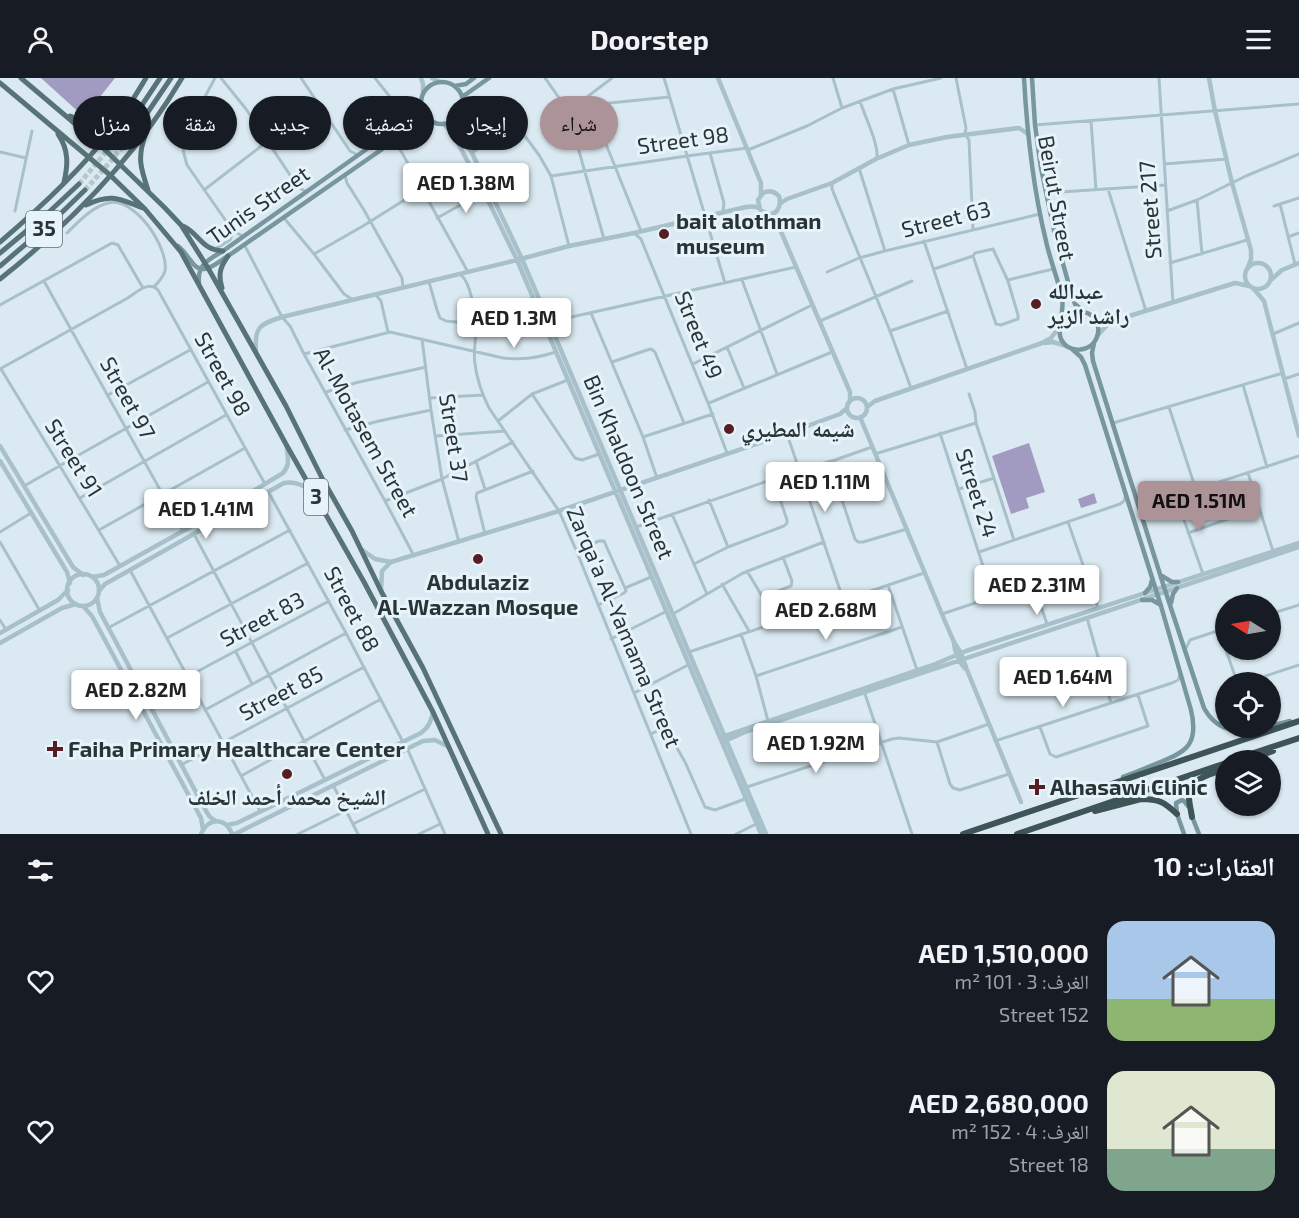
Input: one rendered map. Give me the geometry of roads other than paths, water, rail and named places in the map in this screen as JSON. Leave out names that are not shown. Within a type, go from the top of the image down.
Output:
[{"type":"highway","points":[[963,834],[1299,720]]},
{"type":"highway","points":[[1266,750],[1299,740]]},
{"type":"highway","points":[[1274,750],[1299,740]]},
{"type":"highway","points":[[1017,834],[1215,767]]},
{"type":"highway","points":[[1192,817],[1189,796],[1191,788],[1196,781],[1215,773]]},
{"type":"highway","points":[[1056,820],[1141,799],[1158,800],[1177,814]]},
{"type":"main road","name":"3","points":[[21,78],[73,121]]},
{"type":"main road","points":[[135,96],[146,78]]},
{"type":"main road","points":[[148,96],[160,78]]},
{"type":"main road","points":[[151,107],[171,78]]},
{"type":"main road","points":[[151,126],[182,78]]},
{"type":"main road","points":[[454,86],[466,84],[474,78]]},
{"type":"main road","points":[[463,96],[489,78]]},
{"type":"main road","points":[[1024,80],[1028,84],[1032,80]]},
{"type":"main road","name":"Beirut Street","points":[[1024,80],[1028,134],[1040,214],[1063,301],[1060,324]]},
{"type":"main road","name":"Beirut Street","points":[[1032,80],[1035,125],[1055,235],[1071,296],[1075,304],[1084,312]]},
{"type":"main road","points":[[422,96],[428,86],[440,82],[454,86],[462,96]]},
{"type":"main road","name":"3","points":[[0,83],[110,175],[177,245],[364,582],[433,712],[488,834]]},
{"type":"main road","points":[[1025,94],[1028,91],[1032,93]]},
{"type":"main road","points":[[62,111],[73,117]]},
{"type":"main road","points":[[434,123],[444,124]]},
{"type":"main road","points":[[51,126],[60,137],[66,150],[68,164],[63,184]]},
{"type":"main road","points":[[0,242],[36,212],[96,150]]},
{"type":"main road","name":"3","points":[[105,150],[181,225],[206,265],[277,389],[423,668],[501,834]]},
{"type":"main road","points":[[0,279],[59,229],[132,150]]},
{"type":"main road","points":[[141,150],[141,167],[149,192]]},
{"type":"main road","name":"Tunis Street","points":[[226,253],[244,236],[364,150]]},
{"type":"main road","name":"Tunis Street","points":[[199,284],[200,269],[244,244],[380,150]]},
{"type":"main road","name":"35","points":[[0,253],[79,184]]},
{"type":"main road","name":"35","points":[[0,266],[85,190]]},
{"type":"main road","points":[[82,206],[112,197],[145,209]]},
{"type":"main road","points":[[281,218],[277,219],[276,215],[285,206]]},
{"type":"main road","points":[[181,225],[208,248],[226,253],[219,277],[223,296]]},
{"type":"main road","points":[[1045,239],[1052,241],[1055,235]]},
{"type":"main road","name":"Tunis Street","points":[[177,245],[193,265],[200,269]]},
{"type":"main road","points":[[1049,253],[1053,248],[1059,250]]},
{"type":"main road","points":[[1080,794],[1175,756],[1187,748],[1192,737],[1193,719],[1161,606],[1083,359],[1066,346],[1060,335],[1060,324],[1069,314],[1076,311],[1084,312],[1092,317],[1097,326],[1097,336],[1092,353],[1093,361],[1202,702],[1208,714],[1215,721]]},
{"type":"main road","points":[[1072,349],[1082,350],[1094,343]]},
{"type":"main road","points":[[1092,387],[1098,386],[1105,408],[1111,417]]},
{"type":"main road","points":[[1117,463],[1121,464],[1124,461]]},
{"type":"main road","points":[[1160,575],[1169,581],[1178,582]]},
{"type":"main road","points":[[1145,593],[1150,587],[1152,577]]},
{"type":"main road","points":[[1171,609],[1172,597],[1178,588]]},
{"type":"main road","points":[[1142,600],[1152,600],[1161,606]]},
{"type":"main road","points":[[1281,724],[1299,720]]},
{"type":"main road","points":[[1184,834],[1176,803],[1182,800],[1187,803],[1199,834]]},
{"type":"street","points":[[215,78],[189,126],[184,138],[183,154],[187,165],[233,231],[244,236]]},
{"type":"street","points":[[221,78],[249,113]]},
{"type":"street","points":[[301,78],[350,151],[358,154]]},
{"type":"street","points":[[375,78],[389,96]]},
{"type":"street","points":[[422,78],[423,93]]},
{"type":"street","points":[[432,78],[440,82]]},
{"type":"street","points":[[545,78],[557,96]]},
{"type":"street","points":[[588,96],[612,78]]},
{"type":"street","points":[[664,78],[725,284]]},
{"type":"street","points":[[718,78],[761,183],[761,195],[758,200],[760,209]]},
{"type":"street","points":[[833,78],[842,108]]},
{"type":"street","points":[[748,149],[807,126],[860,101],[893,89],[941,78]]},
{"type":"street","points":[[956,78],[966,128],[965,134],[969,140],[973,229]]},
{"type":"street","name":"Street 217","points":[[1159,78],[1173,303]]},
{"type":"street","points":[[1209,78],[1247,240],[1251,250],[1272,273],[1270,283],[1262,289],[1235,283]]},
{"type":"street","points":[[893,89],[909,145]]},
{"type":"street","points":[[618,102],[669,97]]},
{"type":"street","points":[[860,101],[877,153],[876,159]]},
{"type":"street","points":[[1035,125],[1299,104]]},
{"type":"street","points":[[1091,120],[1096,190]]},
{"type":"street","name":"Bin Khaldoon Street","points":[[444,124],[453,134],[484,192],[549,322],[665,612],[766,834]]},
{"type":"street","points":[[472,153],[516,124],[551,176],[569,246]]},
{"type":"street","points":[[256,355],[259,328],[282,317],[569,246],[722,213],[752,207],[765,213],[773,213],[787,199],[832,183],[876,159],[909,145],[965,134],[1019,128],[1028,134]]},
{"type":"street","points":[[15,211],[32,131]]},
{"type":"street","name":"Street 98","points":[[551,176],[748,149]]},
{"type":"street","points":[[204,190],[256,150]]},
{"type":"street","points":[[274,150],[298,187],[306,191]]},
{"type":"street","points":[[400,150],[468,272]]},
{"type":"street","name":"Bin Khaldoon Street","points":[[470,150],[519,260],[599,454],[636,527],[673,614],[745,799],[761,834]]},
{"type":"street","points":[[578,150],[604,239]]},
{"type":"street","points":[[608,150],[641,231]]},
{"type":"street","points":[[349,161],[350,151]]},
{"type":"street","points":[[0,152],[26,158]]},
{"type":"street","points":[[710,153],[724,203],[722,213]]},
{"type":"street","points":[[1167,211],[1299,154]]},
{"type":"street","points":[[1164,164],[1227,159]]},
{"type":"street","points":[[859,168],[885,251]]},
{"type":"street","points":[[346,174],[347,183],[402,278],[403,288]]},
{"type":"street","points":[[337,180],[347,183]]},
{"type":"street","points":[[761,183],[776,194],[781,203]]},
{"type":"street","points":[[832,183],[832,189],[911,388]]},
{"type":"street","points":[[1046,193],[1165,185]]},
{"type":"street","points":[[298,187],[298,197]]},
{"type":"street","points":[[314,254],[422,189]]},
{"type":"street","points":[[1108,189],[1146,311]]},
{"type":"street","points":[[761,195],[770,191]]},
{"type":"street","points":[[437,218],[484,192]]},
{"type":"street","points":[[1274,206],[1299,198]]},
{"type":"street","points":[[1197,200],[1202,254]]},
{"type":"street","points":[[0,369],[143,288],[154,286],[164,275],[163,250],[143,220],[127,206],[113,202],[107,203],[90,213],[67,233]]},
{"type":"street","points":[[1264,301],[1265,291],[1275,275],[1297,263],[1280,204]]},
{"type":"street","points":[[773,213],[850,392],[857,398],[875,401]]},
{"type":"street","name":"Street 63","points":[[827,272],[859,258],[1040,214]]},
{"type":"street","points":[[281,218],[314,254],[344,294],[354,300]]},
{"type":"street","points":[[208,248],[222,246],[231,239],[233,231]]},
{"type":"street","name":"Street 49","points":[[634,233],[641,239],[727,453]]},
{"type":"street","points":[[1288,237],[1299,233]]},
{"type":"street","points":[[1170,264],[1247,240]]},
{"type":"street","points":[[924,241],[967,369]]},
{"type":"street","points":[[0,305],[113,242],[118,245],[143,288]]},
{"type":"street","name":"Al-Motasem Street","points":[[244,244],[413,554]]},
{"type":"street","points":[[934,269],[973,256],[975,252],[993,249],[1008,280],[1018,319],[996,324],[973,256]]},
{"type":"street","points":[[1092,317],[1110,322],[1235,283],[1248,267],[1251,250]]},
{"type":"street","points":[[1248,267],[1253,263],[1263,263],[1282,270]]},
{"type":"street","points":[[549,322],[796,267]]},
{"type":"street","points":[[1008,280],[1053,269]]},
{"type":"street","points":[[1245,273],[1245,278],[1251,287],[1264,301],[1299,436]]},
{"type":"street","name":"Zarqa'a Al-Yamama Street","points":[[460,274],[469,288],[476,324],[475,366],[483,395],[489,408],[559,511],[691,834]]},
{"type":"street","points":[[741,280],[777,374]]},
{"type":"street","name":"Street 97","points":[[44,281],[183,531]]},
{"type":"street","points":[[429,282],[440,318],[446,321],[476,324]]},
{"type":"street","points":[[819,321],[912,282]]},
{"type":"street","name":"Street 98","points":[[154,286],[265,484]]},
{"type":"street","points":[[376,295],[380,298],[388,332]]},
{"type":"street","points":[[693,364],[812,304]]},
{"type":"street","points":[[890,331],[948,310]]},
{"type":"street","points":[[591,313],[643,436],[657,478]]},
{"type":"street","name":"Al-Motasem Street","points":[[290,315],[290,326]]},
{"type":"street","points":[[1097,336],[1110,322]]},
{"type":"street","points":[[1273,334],[1299,323]]},
{"type":"street","points":[[840,414],[860,417],[875,401],[1042,343],[1051,338],[1060,324]]},
{"type":"street","points":[[304,354],[388,332],[503,358],[537,358],[556,352]]},
{"type":"street","name":"Street 37","points":[[422,339],[442,479],[459,542]]},
{"type":"street","points":[[1042,343],[1057,343],[1066,346]]},
{"type":"street","points":[[727,347],[744,388]]},
{"type":"street","points":[[612,362],[651,349],[655,352],[684,423]]},
{"type":"street","points":[[108,395],[190,350]]},
{"type":"street","points":[[708,403],[832,352]]},
{"type":"street","points":[[325,392],[426,367]]},
{"type":"street","name":"Street 91","points":[[0,369],[120,566]]},
{"type":"street","points":[[1113,423],[1283,373]]},
{"type":"street","points":[[1284,380],[1299,374]]},
{"type":"street","points":[[498,421],[532,394],[568,380]]},
{"type":"street","points":[[24,486],[208,382]]},
{"type":"street","points":[[1243,385],[1267,467]]},
{"type":"street","points":[[381,591],[382,571],[391,562],[559,511],[787,434],[840,414],[847,408],[850,392]]},
{"type":"street","points":[[532,394],[575,458],[582,460],[599,454]]},
{"type":"street","points":[[969,394],[976,423],[1014,540]]},
{"type":"street","points":[[430,398],[483,395]]},
{"type":"street","points":[[849,401],[857,398]]},
{"type":"street","points":[[864,400],[867,407]]},
{"type":"street","points":[[1169,407],[1196,490]]},
{"type":"street","points":[[847,408],[849,414]]},
{"type":"street","points":[[345,430],[431,410]]},
{"type":"street","points":[[643,436],[713,414]]},
{"type":"street","points":[[80,498],[226,415]]},
{"type":"street","points":[[860,417],[1021,802]]},
{"type":"street","points":[[875,454],[976,423]]},
{"type":"street","points":[[436,436],[505,431]]},
{"type":"street","name":"Street 24","points":[[940,433],[993,597]]},
{"type":"street","points":[[787,434],[843,599]]},
{"type":"street","points":[[385,501],[442,479],[513,442]]},
{"type":"street","points":[[0,446],[4,468],[67,572],[70,583]]},
{"type":"street","points":[[0,633],[61,598],[75,577],[102,576],[277,477],[285,471],[288,465],[287,446]]},
{"type":"street","points":[[636,527],[773,478],[872,447]]},
{"type":"street","points":[[99,530],[245,448]]},
{"type":"street","points":[[1137,501],[1148,505],[1299,456]]},
{"type":"street","points":[[1,458],[10,464],[73,567],[82,575]]},
{"type":"street","points":[[835,460],[832,470],[855,539],[858,542],[907,529]]},
{"type":"street","points":[[476,461],[485,489]]},
{"type":"street","points":[[4,468],[6,464],[10,464]]},
{"type":"street","points":[[485,534],[477,493],[533,471]]},
{"type":"street","points":[[1248,473],[1273,552]]},
{"type":"street","points":[[277,477],[282,478],[282,484]]},
{"type":"street","points":[[694,564],[787,523],[773,478]]},
{"type":"street","points":[[959,489],[994,478]]},
{"type":"street","points":[[99,591],[105,584],[282,484],[291,482],[302,485],[313,492]]},
{"type":"street","name":"Street 88","points":[[269,493],[403,742]]},
{"type":"street","points":[[979,552],[1120,504],[1126,495]]},
{"type":"street","points":[[1176,497],[1203,574]]},
{"type":"street","points":[[709,500],[728,548]]},
{"type":"street","points":[[235,502],[239,510]]},
{"type":"street","points":[[1120,504],[1130,507]]},
{"type":"street","points":[[1141,514],[1148,505]]},
{"type":"street","points":[[226,507],[230,512],[228,515]]},
{"type":"street","points":[[1188,533],[1259,508]]},
{"type":"street","points":[[0,532],[31,513]]},
{"type":"street","points":[[672,514],[707,594]]},
{"type":"street","points":[[1068,522],[1098,608]]},
{"type":"street","points":[[108,627],[290,530]]},
{"type":"street","points":[[194,534],[325,780]]},
{"type":"street","points":[[576,549],[602,540],[625,588],[624,593],[598,605]]},
{"type":"street","points":[[0,542],[40,610]]},
{"type":"street","points":[[673,614],[747,571],[824,542]]},
{"type":"street","points":[[1165,590],[1178,582],[1299,545]]},
{"type":"street","points":[[722,739],[960,657],[1047,624],[1145,593],[1178,588],[1299,545]]},
{"type":"street","points":[[157,546],[160,553]]},
{"type":"street","points":[[361,549],[375,559],[391,562]]},
{"type":"street","points":[[148,550],[151,552],[151,558]]},
{"type":"street","points":[[747,571],[762,596],[791,586],[792,582],[783,557]]},
{"type":"street","points":[[167,638],[308,563]]},
{"type":"street","points":[[942,614],[1083,567]]},
{"type":"street","points":[[130,570],[260,811]]},
{"type":"street","points":[[689,652],[924,573]]},
{"type":"street","points":[[92,577],[98,584],[99,610],[208,815],[227,825],[234,834],[423,741],[435,740],[450,747]]},
{"type":"street","points":[[625,588],[651,577]]},
{"type":"street","points":[[1033,583],[1047,624]]},
{"type":"street","points":[[722,584],[749,631]]},
{"type":"street","points":[[888,585],[917,670]]},
{"type":"street","points":[[68,590],[70,598],[92,616],[201,818],[202,832]]},
{"type":"street","points":[[722,739],[917,670],[1142,600],[1156,592]]},
{"type":"street","points":[[82,606],[91,604],[97,598]]},
{"type":"street","name":"Street 83","points":[[146,699],[329,601]]},
{"type":"street","points":[[0,643],[65,606],[76,604]]},
{"type":"street","points":[[1281,611],[1299,605]]},
{"type":"street","points":[[611,639],[665,612]]},
{"type":"street","points":[[1087,618],[1111,703]]},
{"type":"street","points":[[0,620],[6,630]]},
{"type":"street","points":[[756,676],[902,627]]},
{"type":"street","points":[[1185,651],[1190,640],[1215,632]]},
{"type":"street","points":[[205,710],[346,633]]},
{"type":"street","points":[[741,634],[756,676],[768,721]]},
{"type":"street","points":[[236,652],[252,684]]},
{"type":"street","points":[[116,661],[121,662],[124,657]]},
{"type":"street","points":[[633,693],[688,665]]},
{"type":"street","points":[[1278,672],[1299,665]]},
{"type":"street","points":[[122,672],[124,668],[129,667]]},
{"type":"street","name":"Street 85","points":[[181,765],[364,667]]},
{"type":"street","points":[[996,741],[1175,682],[1180,674]]},
{"type":"street","points":[[864,690],[912,834]]},
{"type":"street","points":[[1040,727],[1050,754],[1056,757],[1148,726],[1138,695]]},
{"type":"street","points":[[241,776],[381,699]]},
{"type":"street","points":[[227,825],[421,733],[427,729],[433,712]]},
{"type":"street","points":[[746,787],[880,742],[899,738],[937,742],[989,724]]},
{"type":"street","points":[[651,734],[665,727],[685,762],[705,807],[715,810],[745,799]]},
{"type":"street","points":[[421,733],[424,734],[423,741]]},
{"type":"street","points":[[937,742],[953,788],[960,790],[1009,774]]},
{"type":"street","points":[[408,748],[445,834]]},
{"type":"street","points":[[377,754],[377,760],[380,761]]},
{"type":"street","points":[[367,760],[370,767]]},
{"type":"street","points":[[333,785],[358,834]]},
{"type":"street","points":[[353,824],[425,789]]},
{"type":"street","points":[[296,793],[301,801]]},
{"type":"street","points":[[287,798],[290,800],[290,806]]},
{"type":"street","points":[[298,834],[346,810]]},
{"type":"street","points":[[201,818],[206,819],[208,815]]},
{"type":"street","points":[[202,832],[208,824],[216,821]]},
{"type":"street","points":[[418,834],[440,824]]},
{"type":"street","points":[[736,834],[756,824]]},
{"type":"tunnel","points":[[79,184],[108,150]]},
{"type":"tunnel","points":[[85,190],[120,150]]},
{"type":"place","name":"bait alothman museum","points":[[664,234]]},
{"type":"place","name":"عبدالله راشد الزير","points":[[1036,304]]},
{"type":"place","name":"شيمه المطيري","points":[[729,429]]},
{"type":"place","name":"Abdulaziz Al-Wazzan Mosque","points":[[478,559]]},
{"type":"place","name":"Faiha Primary Healthcare Center","points":[[55,749]]},
{"type":"place","name":"الشيخ محمد أحمد الخلف","points":[[287,774]]},
{"type":"place","name":"Alhasawi Clinic","points":[[1037,787]]}]
